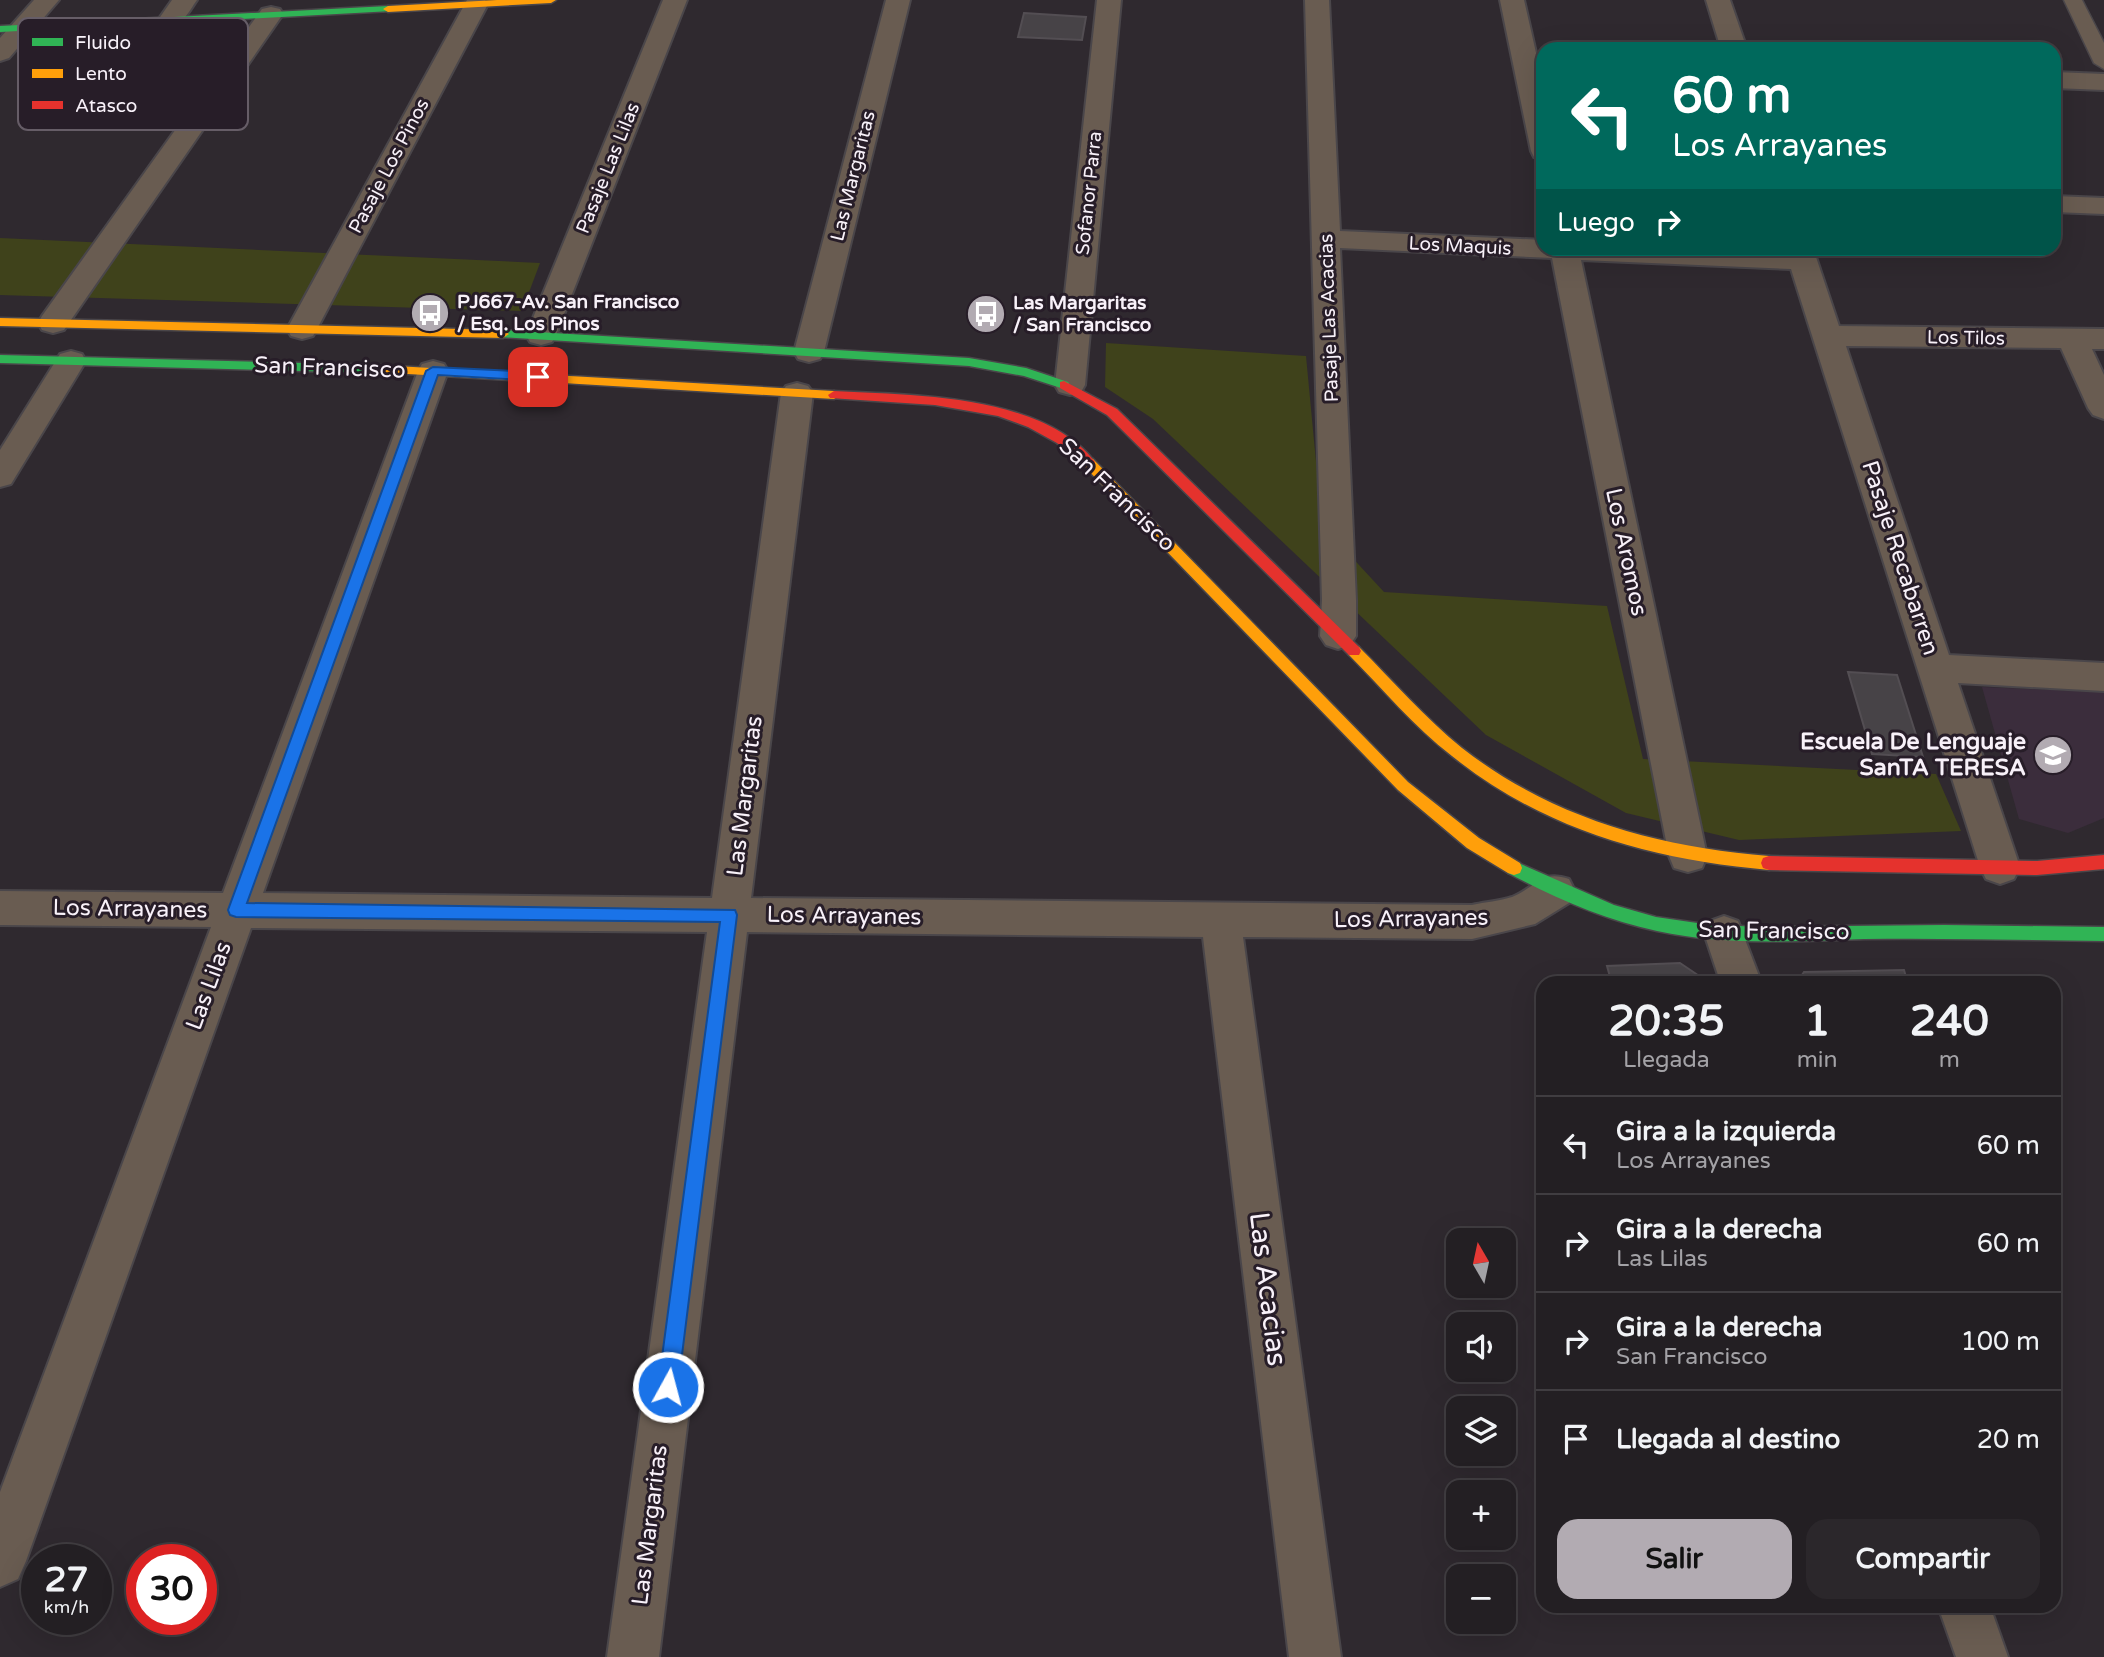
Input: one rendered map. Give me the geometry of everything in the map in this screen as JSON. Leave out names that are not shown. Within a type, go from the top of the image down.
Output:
[{"type":"main road","points":[[104,18],[177,10],[271,15],[381,4],[476,4],[551,0]]},
{"type":"main road","name":"San Francisco","points":[[0,322],[541,335],[996,365],[1034,373],[1070,385],[1112,412],[1456,751],[1539,806],[1586,828],[1636,845],[1688,856],[1777,864],[2000,867],[2104,862]]},
{"type":"main road","name":"San Francisco","points":[[0,359],[433,371],[971,404],[998,410],[1046,429],[1084,458],[1428,809],[1475,846],[1555,891],[1639,920],[1682,929],[1724,933],[2104,934]]},
{"type":"street","points":[[24,18],[47,0]]},
{"type":"street","name":"Pasaje Las Lilas","points":[[541,335],[675,0]]},
{"type":"street","name":"Las Margaritas","points":[[809,352],[898,0]]},
{"type":"street","name":"Sofanor Parra","points":[[1070,385],[1109,0]]},
{"type":"street","name":"Pasaje Las Acacias","points":[[1317,0],[1339,600],[1338,636]]},
{"type":"street","points":[[1512,0],[1536,113]]},
{"type":"street","points":[[1718,0],[1732,42]]},
{"type":"street","name":"Pasaje Los Pinos","points":[[302,329],[476,4]]},
{"type":"street","points":[[248,47],[271,15]]},
{"type":"street","points":[[0,53],[12,28]]},
{"type":"street","points":[[2061,80],[2104,82]]},
{"type":"street","points":[[53,323],[190,130]]},
{"type":"street","points":[[2061,204],[2104,206]]},
{"type":"street","name":"Los Maquis","points":[[1326,239],[1536,248]]},
{"type":"street","name":"Los Aromos","points":[[1565,256],[1688,856]]},
{"type":"street","name":"Pasaje Recabarren","points":[[1801,256],[2000,867]]},
{"type":"street","name":"Los Tilos","points":[[1828,336],[2104,339]]},
{"type":"street","points":[[2072,339],[2104,408]]},
{"type":"street","points":[[0,476],[71,360]]},
{"type":"street","name":"Las Lilas","points":[[0,1561],[433,371]]},
{"type":"street","name":"Las Margaritas","points":[[633,1657],[797,393]]},
{"type":"street","points":[[1936,668],[2104,677]]},
{"type":"street","name":"Los Arrayanes","points":[[0,908],[1472,922],[1521,912],[1555,891]]},
{"type":"street","name":"Las Acacias","points":[[1221,920],[1315,1657]]},
{"type":"street","points":[[1724,933],[1739,976]]},
{"type":"street","points":[[1966,1613],[1982,1657]]},
{"type":"lane","points":[[2073,0],[2104,63]]},
{"type":"shaded area","name":"Escuela De Lenguaje SanTA TERESA","points":[[1982,687],[2104,692],[2104,818],[2068,833],[2019,819]]},
{"type":"green space","points":[[0,238],[540,263],[522,311],[0,295]]},
{"type":"green space","points":[[1106,343],[1306,356],[1322,525],[1384,592],[1607,606],[1643,759],[1936,774],[1961,831],[1739,840],[1626,813],[1486,735],[1153,419],[1105,387]]},
{"type":"building","points":[[1024,13],[1086,17],[1082,40],[1018,37]]},
{"type":"building","points":[[1848,672],[1897,675],[1923,757],[1872,754]]},
{"type":"building","points":[[1680,963],[1699,976],[1610,976],[1607,966]]},
{"type":"building","points":[[1904,970],[1906,976],[1801,976],[1804,972]]},
{"type":"traffic: fast","points":[[213,18],[388,9]]},
{"type":"traffic: fast","points":[[0,29],[18,28]]},
{"type":"traffic: fast","points":[[503,334],[969,362],[1026,372],[1064,385]]},
{"type":"traffic: fast","points":[[0,359],[378,369]]},
{"type":"traffic: fast","points":[[1514,868],[1573,897],[1635,919],[1704,931],[1757,934],[2104,934]]},
{"type":"traffic: slow","points":[[388,9],[551,0]]},
{"type":"traffic: slow","points":[[0,322],[503,334]]},
{"type":"traffic: slow","points":[[378,369],[834,395]]},
{"type":"traffic: slow","points":[[1088,462],[1403,786],[1473,843],[1514,868]]},
{"type":"traffic: slow","points":[[1354,651],[1417,716],[1457,752],[1492,777],[1565,818],[1644,844],[1726,860],[1769,863]]},
{"type":"traffic: jam","points":[[1064,385],[1112,412],[1354,651]]},
{"type":"traffic: jam","points":[[834,395],[935,401],[1001,412],[1032,424],[1061,440],[1088,462]]},
{"type":"traffic: jam","points":[[1769,863],[2037,868],[2104,862]]},
{"type":"place","name":"PJ667-Av. San Francisco / Esq. Los Pinos","points":[[430,313]]},
{"type":"place","name":"Las Margaritas / San Francisco","points":[[986,314]]},
{"type":"place","name":"Escuela De Lenguaje SanTA TERESA","points":[[2053,755]]},
{"type":"route","points":[[538,377],[433,371],[236,910],[729,915],[668,1387]]}]
